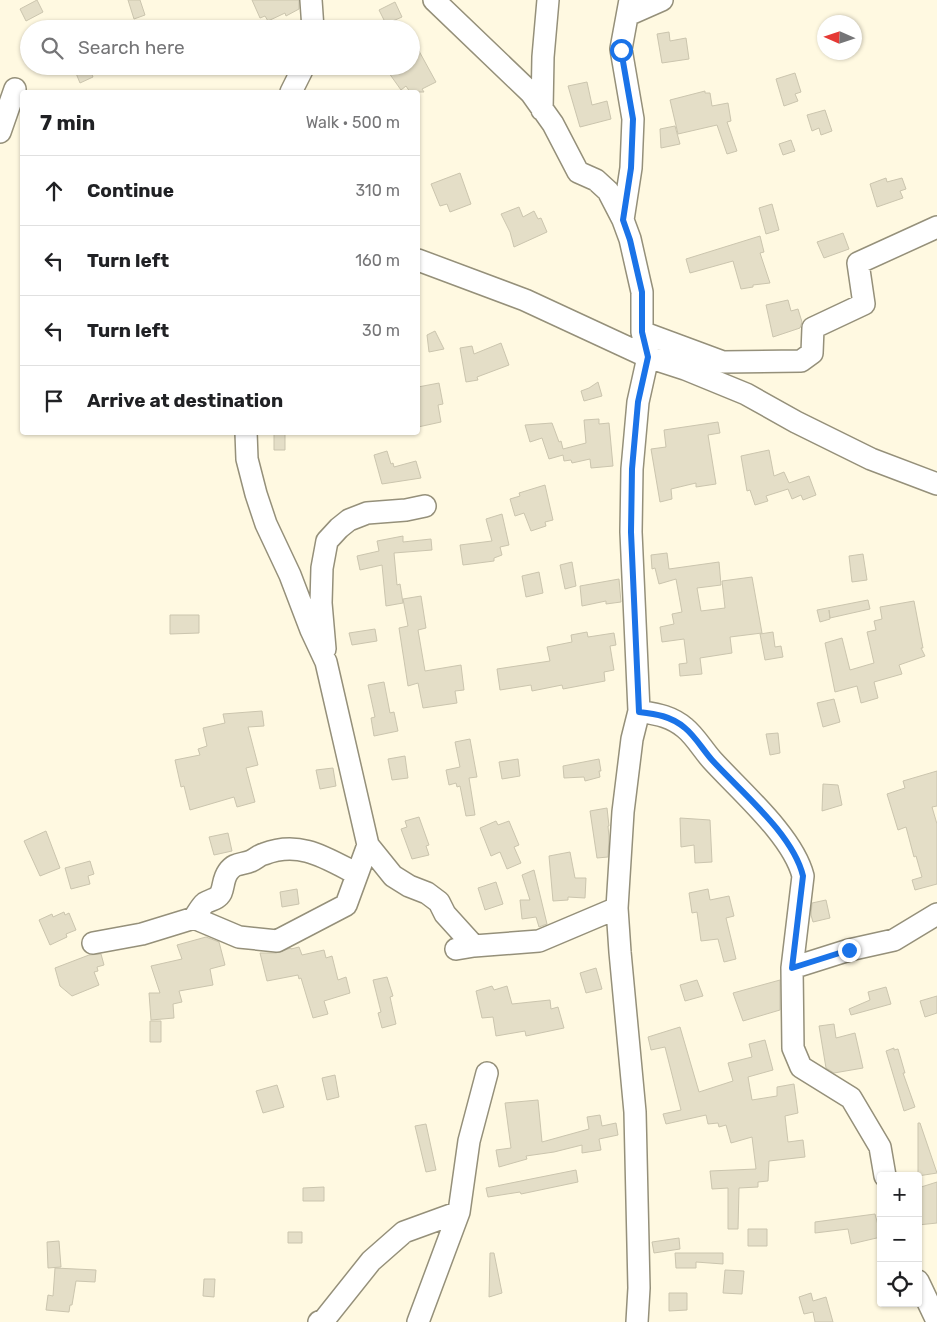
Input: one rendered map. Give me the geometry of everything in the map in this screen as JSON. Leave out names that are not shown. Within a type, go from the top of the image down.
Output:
[{"type":"street","points":[[310,0],[312,20]]},
{"type":"street","points":[[434,0],[532,93],[553,124],[578,172],[596,180],[608,192],[623,220],[630,240],[642,292],[642,332],[648,357],[638,402],[631,532],[639,712],[632,739],[623,812],[617,908],[635,1112],[639,1288],[637,1322]]},
{"type":"street","points":[[542,110],[543,57],[548,0]]},
{"type":"street","points":[[623,220],[631,168],[633,119],[621,50],[629,7],[662,0]]},
{"type":"street","points":[[292,90],[300,75]]},
{"type":"street","points":[[0,132],[13,87]]},
{"type":"street","points":[[642,332],[723,362],[801,360],[812,353],[813,328],[864,304],[858,263],[937,227]]},
{"type":"street","points":[[420,261],[525,300],[648,357],[685,369],[746,394],[796,422],[871,459],[937,484]]},
{"type":"street","points":[[246,435],[247,459],[266,524],[326,662]]},
{"type":"street","points":[[425,506],[406,510],[367,513],[349,520],[327,541],[322,568],[321,603],[326,662],[368,845],[393,876],[409,886],[428,893],[439,902],[465,947],[539,941],[617,908]]},
{"type":"street","points":[[639,712],[662,714],[685,728],[711,759],[764,814],[800,862],[803,876],[792,968],[793,1048],[801,1067],[851,1098],[880,1147],[884,1172]]},
{"type":"street","points":[[194,918],[239,937],[277,941],[346,905],[368,845]]},
{"type":"street","points":[[92,943],[142,934],[194,918],[205,903],[214,900],[221,894],[223,879],[229,869],[239,863],[250,862],[262,854],[299,848],[328,859],[357,874]]},
{"type":"street","points":[[792,968],[849,950],[894,940],[937,914]]},
{"type":"street","points":[[418,1322],[459,1212],[469,1141],[488,1073]]},
{"type":"street","points":[[319,1322],[324,1320],[371,1260],[404,1232],[459,1212]]},
{"type":"street","points":[[922,1289],[937,1321]]},
{"type":"building","points":[[37,0],[43,12],[26,20],[20,9]]},
{"type":"building","points":[[128,0],[140,0],[145,15],[134,19]]},
{"type":"building","points":[[252,0],[299,0],[299,9],[286,16],[285,13],[270,20],[267,20],[265,16],[260,18]]},
{"type":"building","points":[[395,2],[402,17],[395,20],[384,20],[379,10]]},
{"type":"building","points":[[669,32],[670,41],[686,38],[689,59],[662,63],[657,34]]},
{"type":"building","points":[[420,53],[436,82],[422,89],[424,92],[409,90],[406,86],[401,90],[390,75],[420,75]]},
{"type":"building","points":[[795,73],[801,92],[795,94],[798,101],[784,106],[776,79]]},
{"type":"building","points":[[77,75],[92,75],[93,77],[80,83]]},
{"type":"building","points":[[587,82],[592,105],[607,101],[611,119],[580,127],[568,86]]},
{"type":"building","points":[[705,91],[705,93],[710,93],[712,106],[728,103],[731,121],[727,122],[737,151],[727,154],[717,125],[678,134],[670,100]]},
{"type":"building","points":[[825,110],[832,131],[821,135],[819,128],[812,131],[807,115]]},
{"type":"building","points":[[675,126],[680,144],[661,148],[660,129]]},
{"type":"building","points":[[791,140],[795,151],[783,155],[779,144]]},
{"type":"building","points":[[460,173],[471,204],[450,212],[447,204],[440,206],[431,184]]},
{"type":"building","points":[[886,178],[887,182],[902,178],[906,189],[900,191],[903,198],[877,207],[870,184]]},
{"type":"building","points":[[772,204],[779,230],[766,234],[759,208]]},
{"type":"building","points":[[519,207],[523,217],[534,211],[538,219],[541,218],[547,232],[514,247],[510,232],[501,214]]},
{"type":"building","points":[[843,233],[849,249],[824,258],[817,242]]},
{"type":"building","points":[[760,236],[764,252],[760,253],[770,283],[741,289],[733,261],[690,273],[686,259]]},
{"type":"building","points":[[788,300],[791,311],[798,309],[802,322],[800,328],[773,337],[766,305]]},
{"type":"building","points":[[435,331],[444,349],[429,352],[427,335]]},
{"type":"building","points":[[501,343],[509,365],[477,377],[478,380],[466,382],[460,348],[472,346],[474,354]]},
{"type":"building","points":[[598,382],[602,396],[584,401],[581,391]]},
{"type":"building","points":[[439,383],[443,404],[438,405],[441,422],[420,427],[420,387]]},
{"type":"building","points":[[599,419],[599,424],[609,423],[613,466],[591,468],[590,459],[572,463],[571,460],[564,461],[563,455],[549,459],[542,438],[530,442],[525,425],[552,423],[563,449],[586,443],[584,420]]},
{"type":"building","points":[[718,422],[720,433],[708,435],[716,484],[696,487],[696,483],[671,489],[672,499],[660,502],[651,449],[666,447],[664,430]]},
{"type":"building","points":[[274,435],[285,435],[285,450],[274,450]]},
{"type":"building","points":[[769,450],[774,476],[784,472],[789,483],[809,476],[816,495],[803,500],[801,495],[792,499],[788,489],[766,496],[768,501],[755,505],[750,490],[747,491],[741,456]]},
{"type":"building","points":[[387,451],[391,464],[393,463],[394,467],[416,461],[421,478],[382,484],[374,455]]},
{"type":"building","points":[[545,485],[553,520],[545,522],[546,526],[531,531],[524,513],[515,516],[510,499],[520,496],[519,493]]},
{"type":"building","points":[[502,514],[509,545],[500,547],[502,555],[494,558],[494,561],[463,565],[460,545],[492,541],[486,519]]},
{"type":"building","points":[[403,536],[403,542],[431,539],[432,550],[394,553],[397,585],[400,584],[403,603],[386,606],[382,565],[360,570],[357,556],[379,551],[377,541]]},
{"type":"building","points":[[667,553],[669,569],[719,562],[721,585],[697,588],[701,611],[725,608],[722,581],[752,577],[762,633],[730,637],[732,653],[700,658],[702,674],[680,676],[679,664],[687,663],[684,639],[662,642],[660,627],[674,624],[672,614],[682,612],[676,579],[659,584],[655,568],[652,569],[651,555]]},
{"type":"building","points":[[863,554],[867,580],[852,582],[849,556]]},
{"type":"building","points":[[572,562],[576,586],[565,589],[560,565]]},
{"type":"building","points":[[539,572],[543,593],[526,597],[522,576]]},
{"type":"building","points":[[619,579],[621,602],[606,604],[606,601],[582,606],[580,586]]},
{"type":"building","points":[[421,596],[426,628],[418,630],[425,671],[461,665],[464,690],[455,691],[457,703],[423,708],[418,683],[408,686],[399,628],[408,626],[403,599]]},
{"type":"building","points":[[868,600],[870,609],[830,618],[829,610],[830,619],[820,622],[817,610]]},
{"type":"building","points":[[914,601],[923,648],[921,648],[925,656],[899,665],[902,674],[874,682],[878,698],[861,703],[857,686],[835,692],[825,643],[842,638],[850,670],[874,663],[867,632],[876,630],[874,621],[882,619],[880,607]]},
{"type":"building","points":[[170,615],[199,615],[199,633],[170,634]]},
{"type":"building","points":[[375,629],[377,641],[352,645],[349,633]]},
{"type":"building","points":[[587,632],[588,637],[614,633],[616,645],[610,646],[614,670],[604,672],[605,681],[563,689],[562,685],[532,691],[531,685],[500,690],[497,669],[550,661],[547,647],[572,642],[571,635]]},
{"type":"building","points":[[773,632],[775,647],[781,646],[783,657],[765,660],[760,634]]},
{"type":"building","points":[[384,682],[390,713],[394,712],[398,731],[374,736],[371,718],[375,717],[368,685]]},
{"type":"building","points":[[834,699],[840,722],[823,727],[817,703]]},
{"type":"building","points":[[262,711],[264,726],[248,727],[258,765],[246,768],[255,802],[237,807],[234,797],[190,810],[184,786],[181,787],[175,760],[200,755],[198,749],[207,746],[203,728],[225,723],[223,714]]},
{"type":"building","points":[[778,733],[780,753],[770,755],[766,734]]},
{"type":"building","points":[[470,739],[477,777],[469,778],[475,815],[466,816],[460,786],[457,787],[456,783],[449,785],[446,770],[460,767],[455,742]]},
{"type":"building","points":[[405,756],[408,778],[392,780],[388,759]]},
{"type":"building","points":[[518,759],[520,776],[502,779],[499,762]]},
{"type":"building","points":[[599,759],[600,777],[585,781],[584,777],[564,778],[563,766]]},
{"type":"building","points":[[333,768],[336,786],[320,789],[316,770]]},
{"type":"building","points":[[937,771],[937,806],[932,807],[937,824],[937,884],[915,890],[912,880],[922,877],[916,856],[914,857],[906,827],[898,830],[887,794],[905,788],[903,781]]},
{"type":"building","points":[[823,784],[838,785],[842,805],[822,811]]},
{"type":"building","points":[[607,808],[609,826],[608,857],[597,858],[590,811]]},
{"type":"building","points":[[419,817],[429,845],[426,846],[429,855],[412,859],[401,829],[407,827],[405,821]]},
{"type":"building","points":[[680,818],[710,820],[712,862],[695,863],[694,845],[681,847]]},
{"type":"building","points":[[496,821],[498,825],[509,821],[519,845],[514,847],[521,863],[507,869],[500,852],[491,856],[480,828]]},
{"type":"building","points":[[46,831],[60,868],[40,876],[24,841]]},
{"type":"building","points":[[228,833],[232,851],[214,855],[209,837]]},
{"type":"building","points":[[570,852],[575,878],[586,878],[585,898],[568,897],[568,900],[553,901],[549,856]]},
{"type":"building","points":[[90,861],[94,874],[88,876],[90,884],[71,889],[65,868]]},
{"type":"building","points":[[534,870],[547,924],[539,927],[536,917],[522,919],[520,900],[530,900],[522,875]]},
{"type":"building","points":[[496,882],[503,904],[485,910],[478,888]]},
{"type":"building","points":[[297,889],[299,904],[282,907],[280,892]]},
{"type":"building","points":[[708,889],[710,900],[729,896],[734,916],[726,918],[736,959],[724,962],[718,939],[701,941],[697,912],[692,913],[689,893]]},
{"type":"building","points":[[826,900],[830,918],[813,922],[811,915],[812,903]]},
{"type":"building","points":[[64,912],[65,915],[69,913],[76,930],[66,934],[67,937],[50,945],[39,920],[52,914],[53,917]]},
{"type":"building","points":[[206,937],[219,942],[225,965],[210,969],[213,985],[179,991],[182,1002],[173,1004],[174,1018],[151,1020],[149,993],[160,993],[151,966],[182,959],[177,945]]},
{"type":"building","points":[[299,947],[302,955],[324,950],[326,958],[332,956],[338,980],[346,977],[350,993],[324,1001],[328,1014],[313,1018],[301,978],[299,979],[298,975],[267,981],[260,953],[276,953]]},
{"type":"building","points":[[101,954],[104,965],[97,967],[98,971],[94,972],[99,985],[72,996],[60,986],[55,968],[89,955]]},
{"type":"building","points":[[596,968],[602,989],[586,993],[580,973]]},
{"type":"building","points":[[387,977],[393,996],[390,997],[396,1024],[382,1028],[378,1013],[381,1012],[373,980]]},
{"type":"building","points":[[697,980],[703,996],[685,1001],[680,985]]},
{"type":"building","points":[[780,980],[780,1010],[743,1021],[733,993]]},
{"type":"building","points":[[492,986],[494,990],[507,986],[512,1004],[550,1000],[551,1009],[558,1007],[564,1028],[526,1036],[525,1031],[496,1036],[493,1017],[482,1018],[476,991]]},
{"type":"building","points":[[886,987],[891,1004],[851,1015],[849,1009],[870,1000],[868,992]]},
{"type":"building","points":[[937,996],[937,1013],[925,1017],[920,1001]]},
{"type":"building","points":[[150,1021],[161,1021],[161,1042],[150,1042]]},
{"type":"building","points":[[834,1024],[836,1038],[855,1033],[863,1068],[834,1073],[826,1068],[819,1026]]},
{"type":"building","points":[[680,1027],[699,1092],[733,1081],[728,1063],[752,1057],[749,1044],[765,1040],[773,1070],[748,1077],[752,1100],[777,1096],[777,1087],[794,1084],[798,1113],[785,1116],[788,1142],[803,1140],[805,1157],[769,1161],[768,1181],[758,1182],[758,1187],[739,1188],[738,1229],[728,1229],[728,1188],[712,1189],[710,1171],[756,1169],[752,1137],[731,1143],[726,1125],[719,1127],[718,1123],[708,1124],[706,1115],[666,1124],[663,1114],[681,1110],[665,1047],[651,1050],[648,1037]]},
{"type":"building","points":[[894,1048],[894,1050],[898,1049],[905,1073],[903,1073],[915,1107],[904,1111],[886,1051]]},
{"type":"building","points":[[335,1075],[339,1097],[327,1100],[322,1078]]},
{"type":"building","points":[[277,1085],[284,1107],[263,1113],[256,1091]]},
{"type":"building","points":[[538,1100],[542,1142],[589,1129],[587,1117],[600,1115],[602,1126],[616,1123],[618,1135],[599,1139],[601,1150],[582,1153],[582,1145],[526,1156],[527,1159],[499,1167],[496,1150],[511,1148],[505,1103]]},
{"type":"building","points":[[918,1123],[920,1123],[937,1173],[922,1175],[922,1172],[918,1172]]},
{"type":"building","points":[[426,1124],[436,1170],[426,1172],[415,1126]]},
{"type":"building","points":[[576,1170],[578,1182],[521,1194],[520,1192],[488,1197],[486,1188]]},
{"type":"building","points":[[937,1182],[937,1223],[922,1225],[922,1187]]},
{"type":"building","points":[[324,1187],[324,1201],[303,1201],[303,1188]]},
{"type":"building","points":[[875,1214],[877,1238],[851,1244],[848,1229],[815,1233],[815,1222]]},
{"type":"building","points":[[748,1229],[767,1229],[767,1246],[748,1246]]},
{"type":"building","points":[[288,1232],[302,1232],[302,1243],[288,1243]]},
{"type":"building","points":[[679,1238],[680,1249],[654,1253],[652,1242]]},
{"type":"building","points":[[59,1241],[61,1267],[48,1268],[47,1242]]},
{"type":"building","points":[[490,1253],[494,1253],[502,1293],[489,1297]]},
{"type":"building","points":[[675,1253],[723,1253],[723,1264],[696,1262],[696,1268],[676,1268]]},
{"type":"building","points":[[55,1268],[96,1270],[95,1282],[76,1281],[69,1312],[46,1310],[48,1295],[53,1296]]},
{"type":"building","points":[[725,1270],[744,1271],[742,1294],[723,1293]]},
{"type":"building","points":[[204,1279],[215,1279],[214,1297],[203,1296]]},
{"type":"building","points":[[669,1293],[687,1293],[687,1310],[669,1311]]},
{"type":"building","points":[[811,1293],[813,1301],[826,1297],[833,1322],[815,1322],[813,1312],[804,1314],[799,1297]]},
{"type":"route","points":[[621,50],[633,119],[631,168],[623,220],[630,240],[642,292],[642,332],[648,357],[638,402],[632,469],[631,532],[639,712],[662,714],[685,728],[711,759],[764,814],[800,862],[803,876],[792,968],[849,950]]}]
